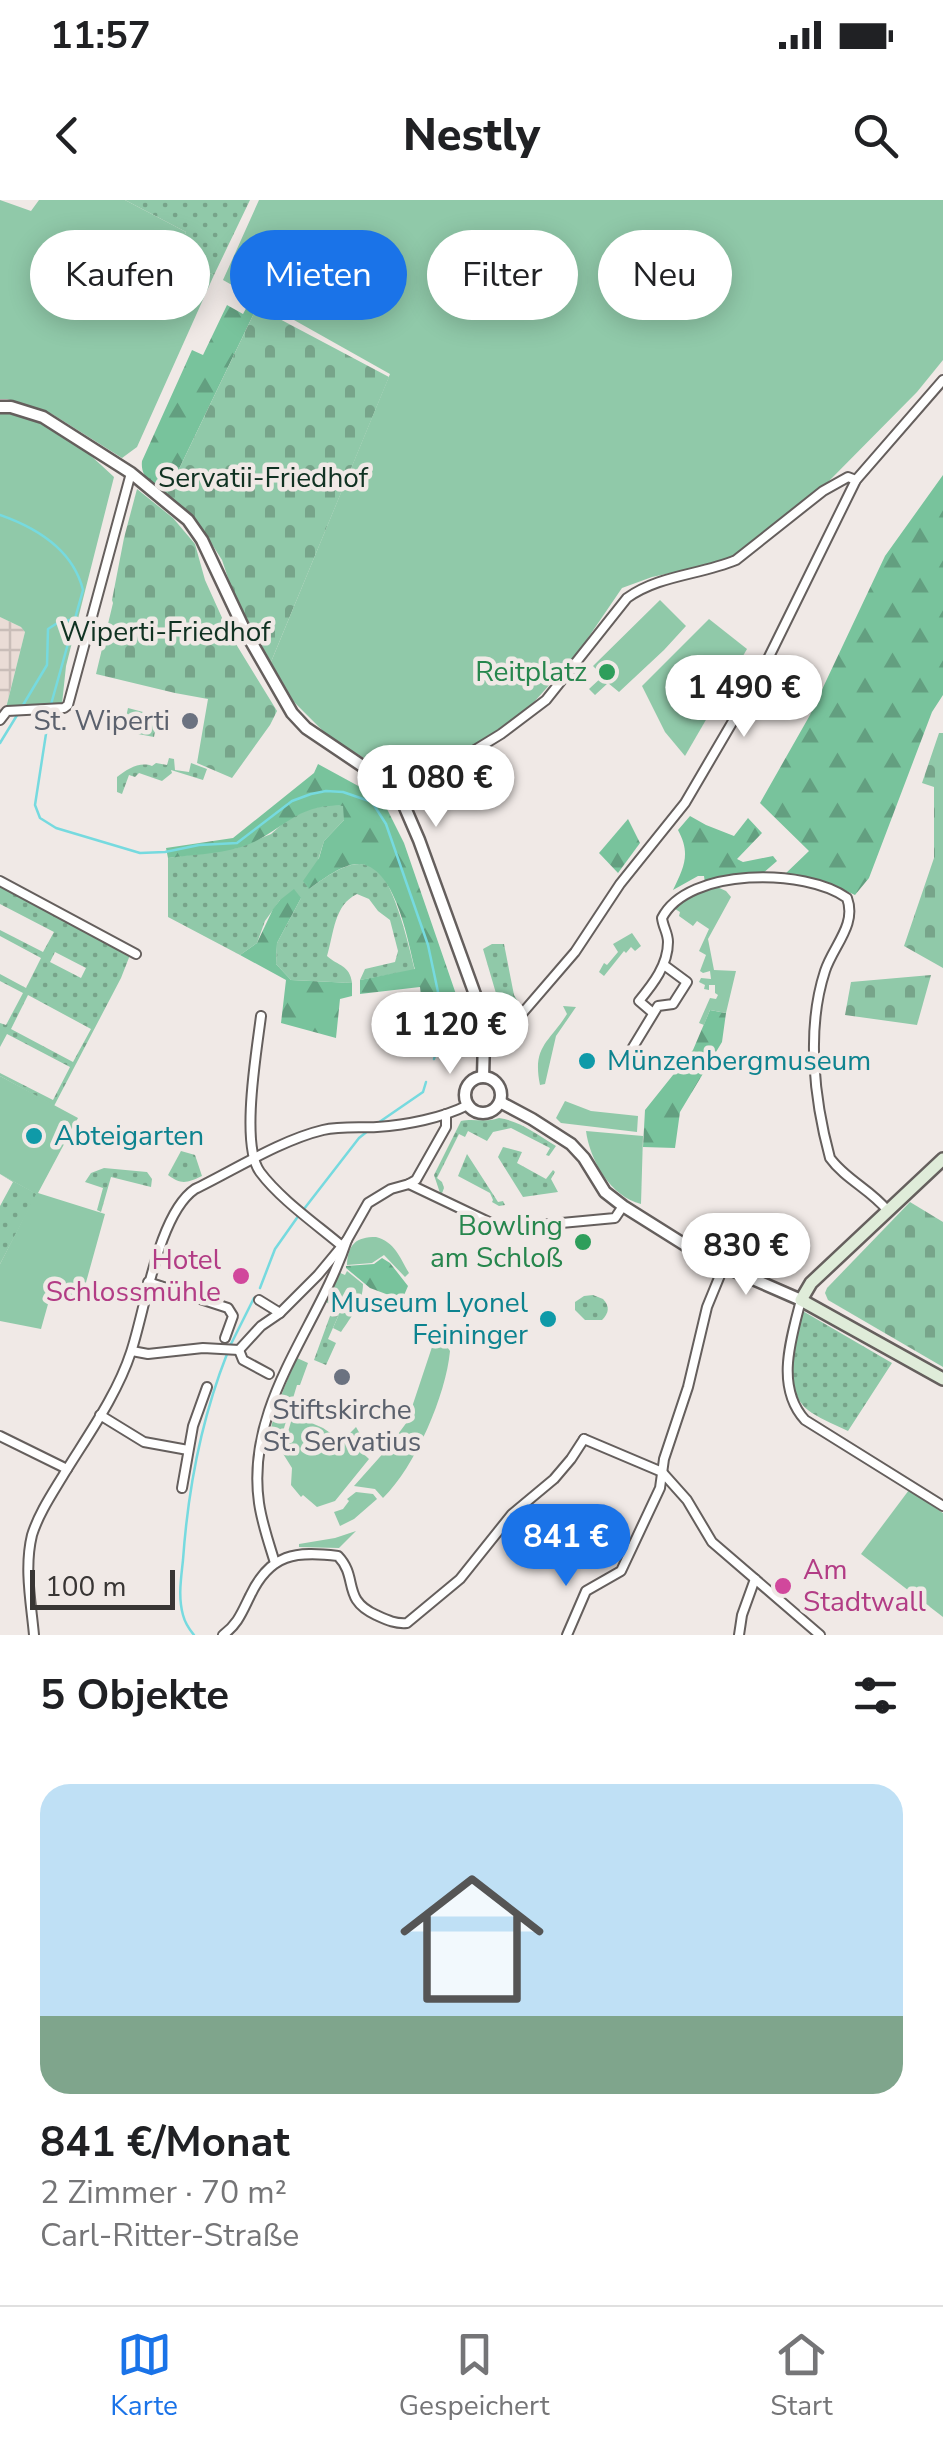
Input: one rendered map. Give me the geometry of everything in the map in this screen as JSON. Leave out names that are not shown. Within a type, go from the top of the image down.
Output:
[{"type":"main road","points":[[943,1159],[811,1283],[801,1300],[943,1379]]},
{"type":"street","points":[[484,1040],[507,1031],[575,952],[620,884],[685,802],[760,674],[856,480],[943,380]]},
{"type":"street","points":[[0,407],[43,417],[131,473],[188,520],[292,713],[306,728],[392,786],[400,796],[481,1011],[483,1077]]},
{"type":"street","points":[[0,720],[7,711],[65,708],[70,701],[131,473]]},
{"type":"street","points":[[400,796],[501,734],[546,700],[627,598],[642,588],[736,560],[823,491],[848,477],[856,480]]},
{"type":"street","points":[[653,1012],[639,1002],[664,965],[668,937],[662,918],[672,903],[702,887],[730,879],[761,878],[824,886],[847,898],[851,916],[826,966],[814,1015],[816,1077],[830,1158],[887,1210]]},
{"type":"street","points":[[0,881],[136,954]]},
{"type":"street","points":[[620,1062],[627,1058],[653,1012],[658,1006],[672,1004],[686,982],[664,965]]},
{"type":"street","points":[[261,1016],[250,1108],[254,1160],[300,1211],[344,1243]]},
{"type":"street","points":[[475,1079],[492,1079],[498,1085],[500,1102],[493,1110],[474,1110],[468,1105],[467,1088],[475,1079]]},
{"type":"street","points":[[500,1102],[574,1147],[606,1192],[623,1206],[723,1268],[801,1300],[788,1368],[789,1390],[798,1411],[806,1420],[943,1506]]},
{"type":"street","points":[[34,1635],[28,1576],[29,1550],[38,1518],[100,1415],[132,1351],[148,1282],[184,1198],[308,1134],[331,1128],[381,1127],[446,1114],[468,1105]]},
{"type":"street","points":[[232,1350],[310,1284],[344,1243],[368,1203],[418,1178],[446,1127],[446,1114]]},
{"type":"street","points":[[408,1184],[507,1228],[615,1218],[623,1206]]},
{"type":"street","points":[[275,1563],[258,1495],[266,1418],[344,1243]]},
{"type":"street","points":[[567,1635],[586,1591],[616,1576],[623,1568],[660,1488],[664,1460],[688,1388],[707,1307],[723,1268]]},
{"type":"street","points":[[148,1282],[228,1308],[233,1316],[225,1338]]},
{"type":"street","points":[[258,1300],[280,1313]]},
{"type":"street","points":[[132,1351],[148,1354],[232,1350],[269,1374]]},
{"type":"street","points":[[182,1488],[195,1420],[207,1387]]},
{"type":"street","points":[[100,1415],[144,1442],[188,1450]]},
{"type":"street","points":[[405,1624],[460,1579],[512,1514],[562,1469],[582,1435],[662,1472],[687,1500],[712,1542],[820,1635]]},
{"type":"street","points":[[0,1436],[67,1469]]},
{"type":"street","points":[[222,1635],[237,1630],[256,1584],[275,1563],[298,1554],[338,1556],[359,1605],[405,1624],[412,1635]]},
{"type":"street","points":[[739,1635],[756,1578]]},
{"type":"shaded area","points":[[0,617],[25,632],[6,707],[0,714]]},
{"type":"green space","points":[[0,200],[31,211],[39,200],[125,200],[182,230],[30,230],[30,320],[194,320],[137,447],[122,458],[52,414],[0,399]]},
{"type":"green space","points":[[125,200],[250,200],[236,230],[230,230],[230,242],[214,275],[210,273],[210,230],[182,230]]},
{"type":"green space","points":[[259,200],[943,200],[943,360],[917,392],[829,481],[745,549],[725,561],[652,577],[622,588],[577,654],[526,711],[496,735],[406,783],[329,737],[294,702],[271,662],[390,374],[294,320],[407,320],[407,230],[246,230]]},
{"type":"green space","points":[[230,264],[230,284],[223,280]]},
{"type":"green space","points":[[227,305],[230,320],[251,320],[167,494],[146,477],[142,461],[192,350],[203,355]]},
{"type":"green space","name":"Servatii-Friedhof","points":[[251,320],[282,320],[389,377],[271,662],[234,596],[222,560],[197,521],[167,494]]},
{"type":"green space","points":[[0,412],[17,413],[48,424],[114,477],[66,666],[62,704],[6,708],[25,632],[0,617]]},
{"type":"green space","points":[[943,475],[943,695],[932,712],[869,878],[855,895],[824,881],[784,875],[809,851],[760,803],[810,715],[885,556]]},
{"type":"green space","name":"Wiperti-Friedhof","points":[[137,489],[173,518],[195,544],[205,580],[228,631],[277,711],[232,778],[197,763],[208,699],[96,674]]},
{"type":"green space","points":[[660,600],[686,626],[619,692],[608,683],[595,695],[589,689],[603,676],[593,666]]},
{"type":"green space","points":[[709,619],[747,649],[685,756],[665,732],[642,686]]},
{"type":"green space","points":[[128,708],[158,716],[154,737],[138,734],[141,720],[126,717]]},
{"type":"green space","points":[[939,733],[943,733],[943,968],[904,946],[934,858],[934,787],[922,783]]},
{"type":"green space","points":[[169,758],[174,759],[175,770],[189,772],[191,763],[207,769],[203,780],[171,770],[162,781],[139,773],[135,777],[129,775],[122,794],[117,792],[117,777],[125,771],[143,764],[167,765]]},
{"type":"green space","points":[[318,764],[373,794],[387,809],[404,843],[469,1032],[425,1030],[420,987],[360,994],[360,980],[415,969],[398,906],[382,876],[371,867],[345,867],[309,889],[303,881],[319,858],[324,841],[344,820],[343,806],[326,806],[299,814],[238,848],[168,858],[166,848],[233,838],[314,773]]},
{"type":"green space","points":[[328,805],[344,806],[344,820],[324,841],[309,889],[346,867],[361,864],[374,868],[394,899],[415,970],[360,980],[365,969],[395,962],[398,951],[390,920],[369,899],[357,894],[339,912],[327,956],[346,969],[352,983],[291,980],[276,964],[277,943],[301,898],[280,900],[265,921],[257,943],[240,955],[168,917],[168,858],[237,848],[271,834],[289,818]]},
{"type":"green space","points":[[690,816],[734,836],[748,818],[762,833],[737,859],[743,862],[773,856],[777,861],[762,874],[730,874],[705,883],[704,876],[698,876],[673,890],[684,860],[678,830]]},
{"type":"green space","points":[[628,819],[640,843],[618,873],[599,853]]},
{"type":"green space","points":[[0,886],[130,955],[54,1106],[0,1076],[53,1100],[70,1067],[7,1034],[0,1047],[0,1023],[6,1025],[23,993],[0,981],[0,974],[26,988],[41,958],[0,936],[0,930],[43,952],[54,932],[0,904]],"holes":[[[55,952],[86,968],[81,978],[50,962]],[[28,995],[91,1029],[73,1062],[11,1029]]]},
{"type":"green space","points":[[715,886],[731,897],[708,939],[714,970],[736,971],[726,1013],[710,1010],[704,1025],[699,1023],[710,998],[716,999],[718,995],[715,985],[709,985],[709,990],[699,982],[701,978],[711,979],[710,971],[700,971],[706,955],[699,951],[709,929],[697,921],[693,926],[675,909],[684,900]]},
{"type":"green space","points":[[294,889],[301,898],[277,943],[276,964],[291,980],[352,983],[352,996],[340,999],[336,1038],[281,1023],[286,980],[240,955],[257,943],[273,909]]},
{"type":"green space","points":[[632,933],[641,946],[635,951],[631,947],[624,951],[604,976],[599,972],[604,963],[607,965],[618,952],[613,944]]},
{"type":"green space","points":[[504,944],[514,995],[520,1005],[495,1025],[490,1017],[500,1007],[483,949]]},
{"type":"green space","points":[[931,975],[917,1025],[845,1015],[851,982]]},
{"type":"green space","points":[[563,1006],[576,1007],[556,1036],[545,1084],[540,1085],[540,1053],[567,1014]]},
{"type":"green space","points":[[710,1010],[726,1013],[722,1042],[680,1112],[675,1148],[643,1147],[645,1110],[693,1050]]},
{"type":"green space","points":[[0,1076],[78,1118],[38,1193],[105,1214],[80,1304],[50,1297],[41,1329],[0,1321],[0,1264],[36,1194],[0,1174]]},
{"type":"green space","points":[[565,1101],[591,1111],[638,1116],[637,1132],[561,1123],[556,1118]]},
{"type":"green space","points":[[499,1118],[522,1125],[556,1146],[546,1155],[550,1148],[511,1128],[493,1132],[487,1141],[468,1131],[465,1137],[459,1134],[437,1178],[444,1188],[441,1196],[434,1175],[461,1121]]},
{"type":"green space","points":[[586,1131],[643,1136],[641,1204],[611,1186],[592,1154]]},
{"type":"green space","points":[[503,1147],[522,1152],[517,1163],[546,1179],[553,1170],[551,1179],[558,1192],[523,1197],[498,1157]]},
{"type":"green space","points":[[181,1151],[195,1155],[202,1176],[184,1182],[168,1175]]},
{"type":"green space","points":[[467,1154],[498,1202],[505,1205],[492,1202],[490,1193],[458,1176]]},
{"type":"green space","points":[[104,1168],[147,1172],[152,1179],[151,1187],[111,1177],[101,1212],[97,1210],[103,1188],[85,1182],[91,1173]]},
{"type":"green space","points":[[0,1174],[37,1194],[0,1264],[0,1206],[13,1182]]},
{"type":"green space","points":[[910,1202],[943,1222],[943,1367],[828,1300],[825,1293]]},
{"type":"green space","points":[[376,1237],[396,1251],[409,1273],[405,1277],[384,1255],[372,1263],[347,1265],[354,1243]]},
{"type":"green space","points":[[382,1258],[408,1286],[402,1300],[370,1288],[346,1268],[374,1264]]},
{"type":"green space","points":[[347,1271],[363,1284],[356,1310],[341,1332],[333,1328],[340,1312],[325,1301],[338,1272],[345,1275]]},
{"type":"green space","points":[[593,1295],[607,1304],[602,1320],[585,1320],[575,1310],[575,1302]]},
{"type":"green space","points":[[334,1305],[340,1312],[328,1339],[336,1343],[326,1365],[314,1360]]},
{"type":"green space","points":[[801,1310],[892,1363],[848,1431],[812,1413],[795,1392],[791,1366]]},
{"type":"green space","points":[[434,1341],[445,1344],[450,1351],[435,1409],[417,1449],[383,1498],[375,1489],[354,1486],[407,1422]]},
{"type":"green space","points":[[297,1358],[308,1363],[297,1385],[278,1448],[267,1445],[279,1401]]},
{"type":"green space","points":[[293,1415],[342,1441],[356,1427],[360,1434],[353,1444],[369,1459],[335,1501],[317,1507],[291,1485],[292,1468],[282,1452]]},
{"type":"green space","points":[[909,1490],[943,1513],[943,1617],[861,1554]]},
{"type":"green space","points":[[356,1492],[373,1494],[377,1499],[340,1526],[334,1512],[343,1509]]},
{"type":"green space","points":[[356,1531],[339,1548],[299,1547],[299,1544]]},
{"type":"waterway","points":[[0,515],[52,542],[71,563],[83,590],[50,708],[35,805],[40,818],[56,828],[140,853],[165,852],[237,843],[292,801],[311,794],[343,792],[372,802],[386,824],[428,945],[441,1006],[442,1032],[434,1059]]},
{"type":"waterway","points":[[23,705],[47,665],[48,629],[75,619]]},
{"type":"waterway","points":[[0,743],[19,712]]},
{"type":"waterway","points":[[375,1125],[423,1092],[426,1082]]},
{"type":"waterway","points":[[304,1209],[369,1130]]},
{"type":"waterway","points":[[260,1288],[275,1249],[299,1215]]},
{"type":"waterway","points":[[230,1346],[254,1298]]},
{"type":"waterway","points":[[194,1635],[184,1618],[180,1595],[188,1507],[203,1429],[227,1354]]},
{"type":"place","name":"Reitplatz","points":[[607,672]]},
{"type":"place","name":"St. Wiperti","points":[[190,721]]},
{"type":"place","name":"Münzenbergmuseum","points":[[587,1061]]},
{"type":"place","name":"Abteigarten","points":[[34,1136]]},
{"type":"place","name":"Bowling am Schloß","points":[[583,1242]]},
{"type":"place","name":"Hotel Schlossmühle","points":[[241,1276]]},
{"type":"place","name":"Museum Lyonel Feininger","points":[[548,1319]]},
{"type":"place","name":"Stiftskirche St. Servatius","points":[[342,1377]]},
{"type":"place","name":"Am Stadtwall","points":[[783,1586]]}]
